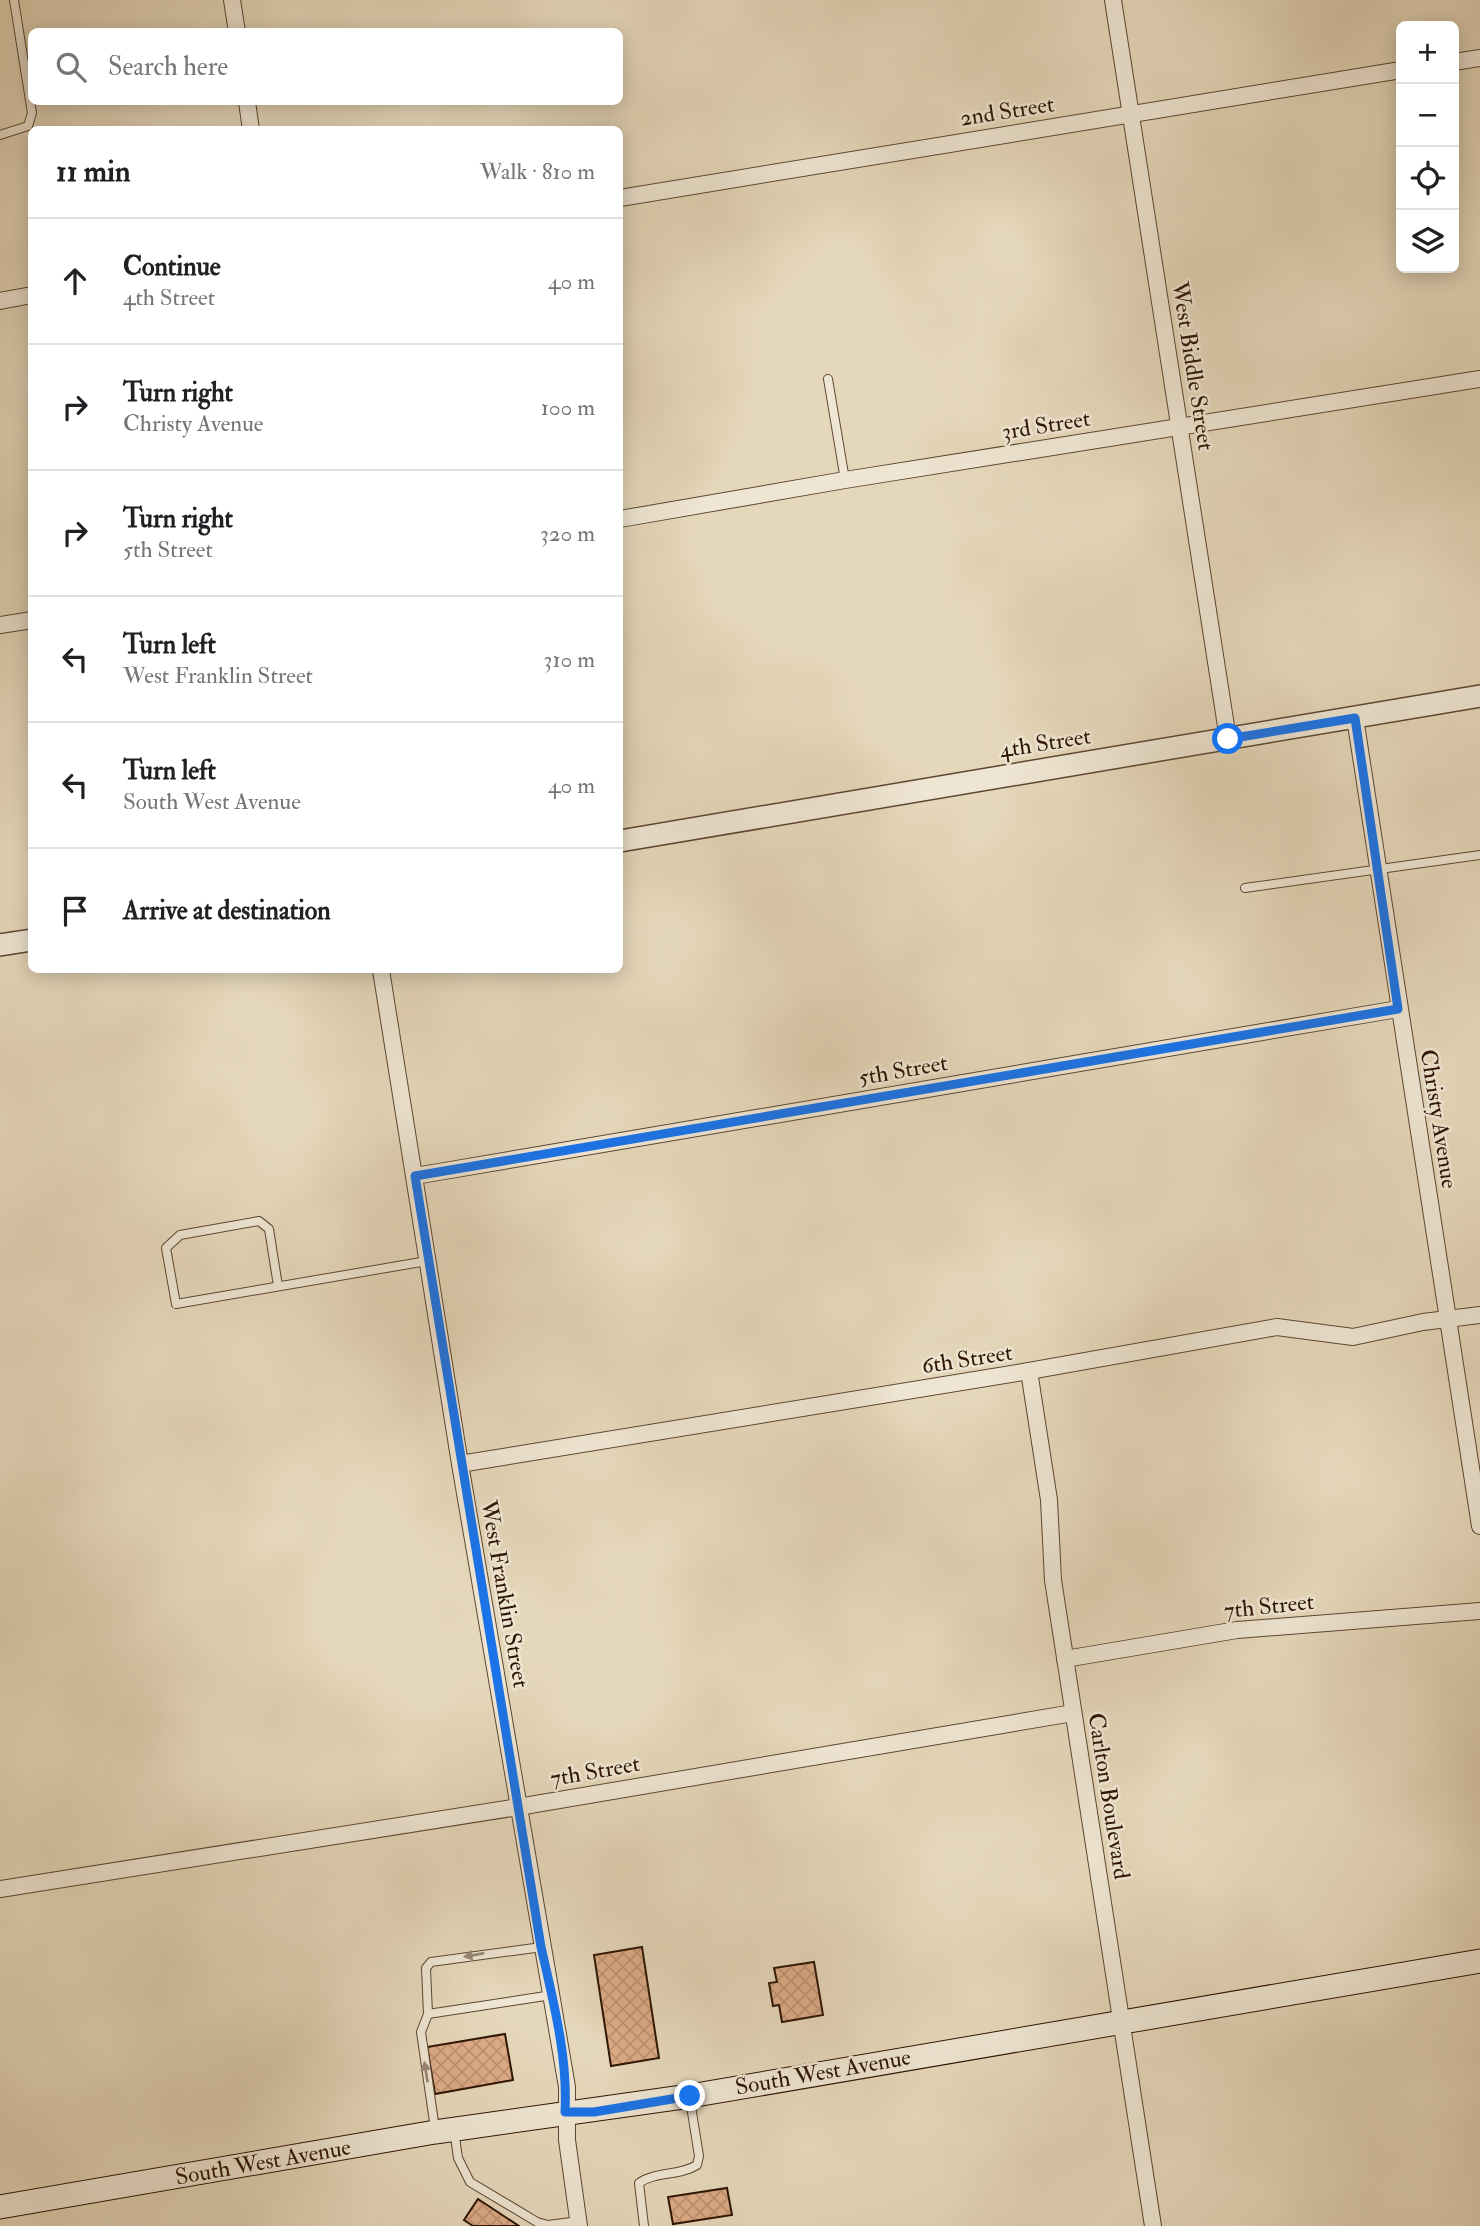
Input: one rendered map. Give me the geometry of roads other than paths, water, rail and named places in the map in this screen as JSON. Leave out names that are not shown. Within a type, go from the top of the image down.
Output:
[{"type":"main road","name":"South West Avenue","points":[[0,2207],[444,2131],[565,2112],[594,2112],[1480,1961]]},
{"type":"street","points":[[232,0],[236,28]]},
{"type":"street","name":"West Biddle Street","points":[[1112,0],[1228,739]]},
{"type":"street","points":[[1459,61],[1480,58]]},
{"type":"street","name":"2nd Street","points":[[623,198],[1396,71]]},
{"type":"street","points":[[247,105],[250,126]]},
{"type":"street","points":[[0,301],[28,296]]},
{"type":"street","name":"3rd Street","points":[[623,518],[845,480],[1480,379]]},
{"type":"street","points":[[0,625],[28,621]]},
{"type":"street","name":"4th Street","points":[[623,840],[1480,696]]},
{"type":"street","name":"Christy Avenue","points":[[1355,718],[1480,1526]]},
{"type":"street","points":[[0,945],[28,941]]},
{"type":"street","name":"West Franklin Street","points":[[381,973],[460,1464],[567,2087],[565,2112],[579,2223]]},
{"type":"street","name":"5th Street","points":[[415,1176],[1398,1009]]},
{"type":"street","name":"6th Street","points":[[460,1464],[1029,1371],[1277,1327],[1353,1337],[1480,1315]]},
{"type":"street","name":"Carlton Boulevard","points":[[1029,1371],[1049,1500],[1053,1580],[1153,2226]]},
{"type":"street","name":"7th Street","points":[[1065,1659],[1237,1630],[1480,1611]]},
{"type":"street","name":"7th Street","points":[[0,1889],[518,1807],[1073,1713]]},
{"type":"lane","points":[[14,0],[28,88]]},
{"type":"lane","points":[[0,135],[28,126],[32,113],[31,105]]},
{"type":"lane","points":[[828,379],[845,480]]},
{"type":"lane","points":[[1245,888],[1480,855]]},
{"type":"lane","points":[[278,1286],[269,1229],[259,1221],[180,1235],[166,1248],[176,1304],[427,1261]]},
{"type":"lane","points":[[541,1947],[431,1962],[426,1968],[428,2014],[421,2032],[444,2131],[470,2182],[537,2222],[548,2225],[579,2223]]},
{"type":"lane","points":[[428,2014],[552,1995]]},
{"type":"lane","points":[[645,2226],[639,2183],[646,2178],[690,2170],[697,2165],[699,2156],[690,2096]]}]
